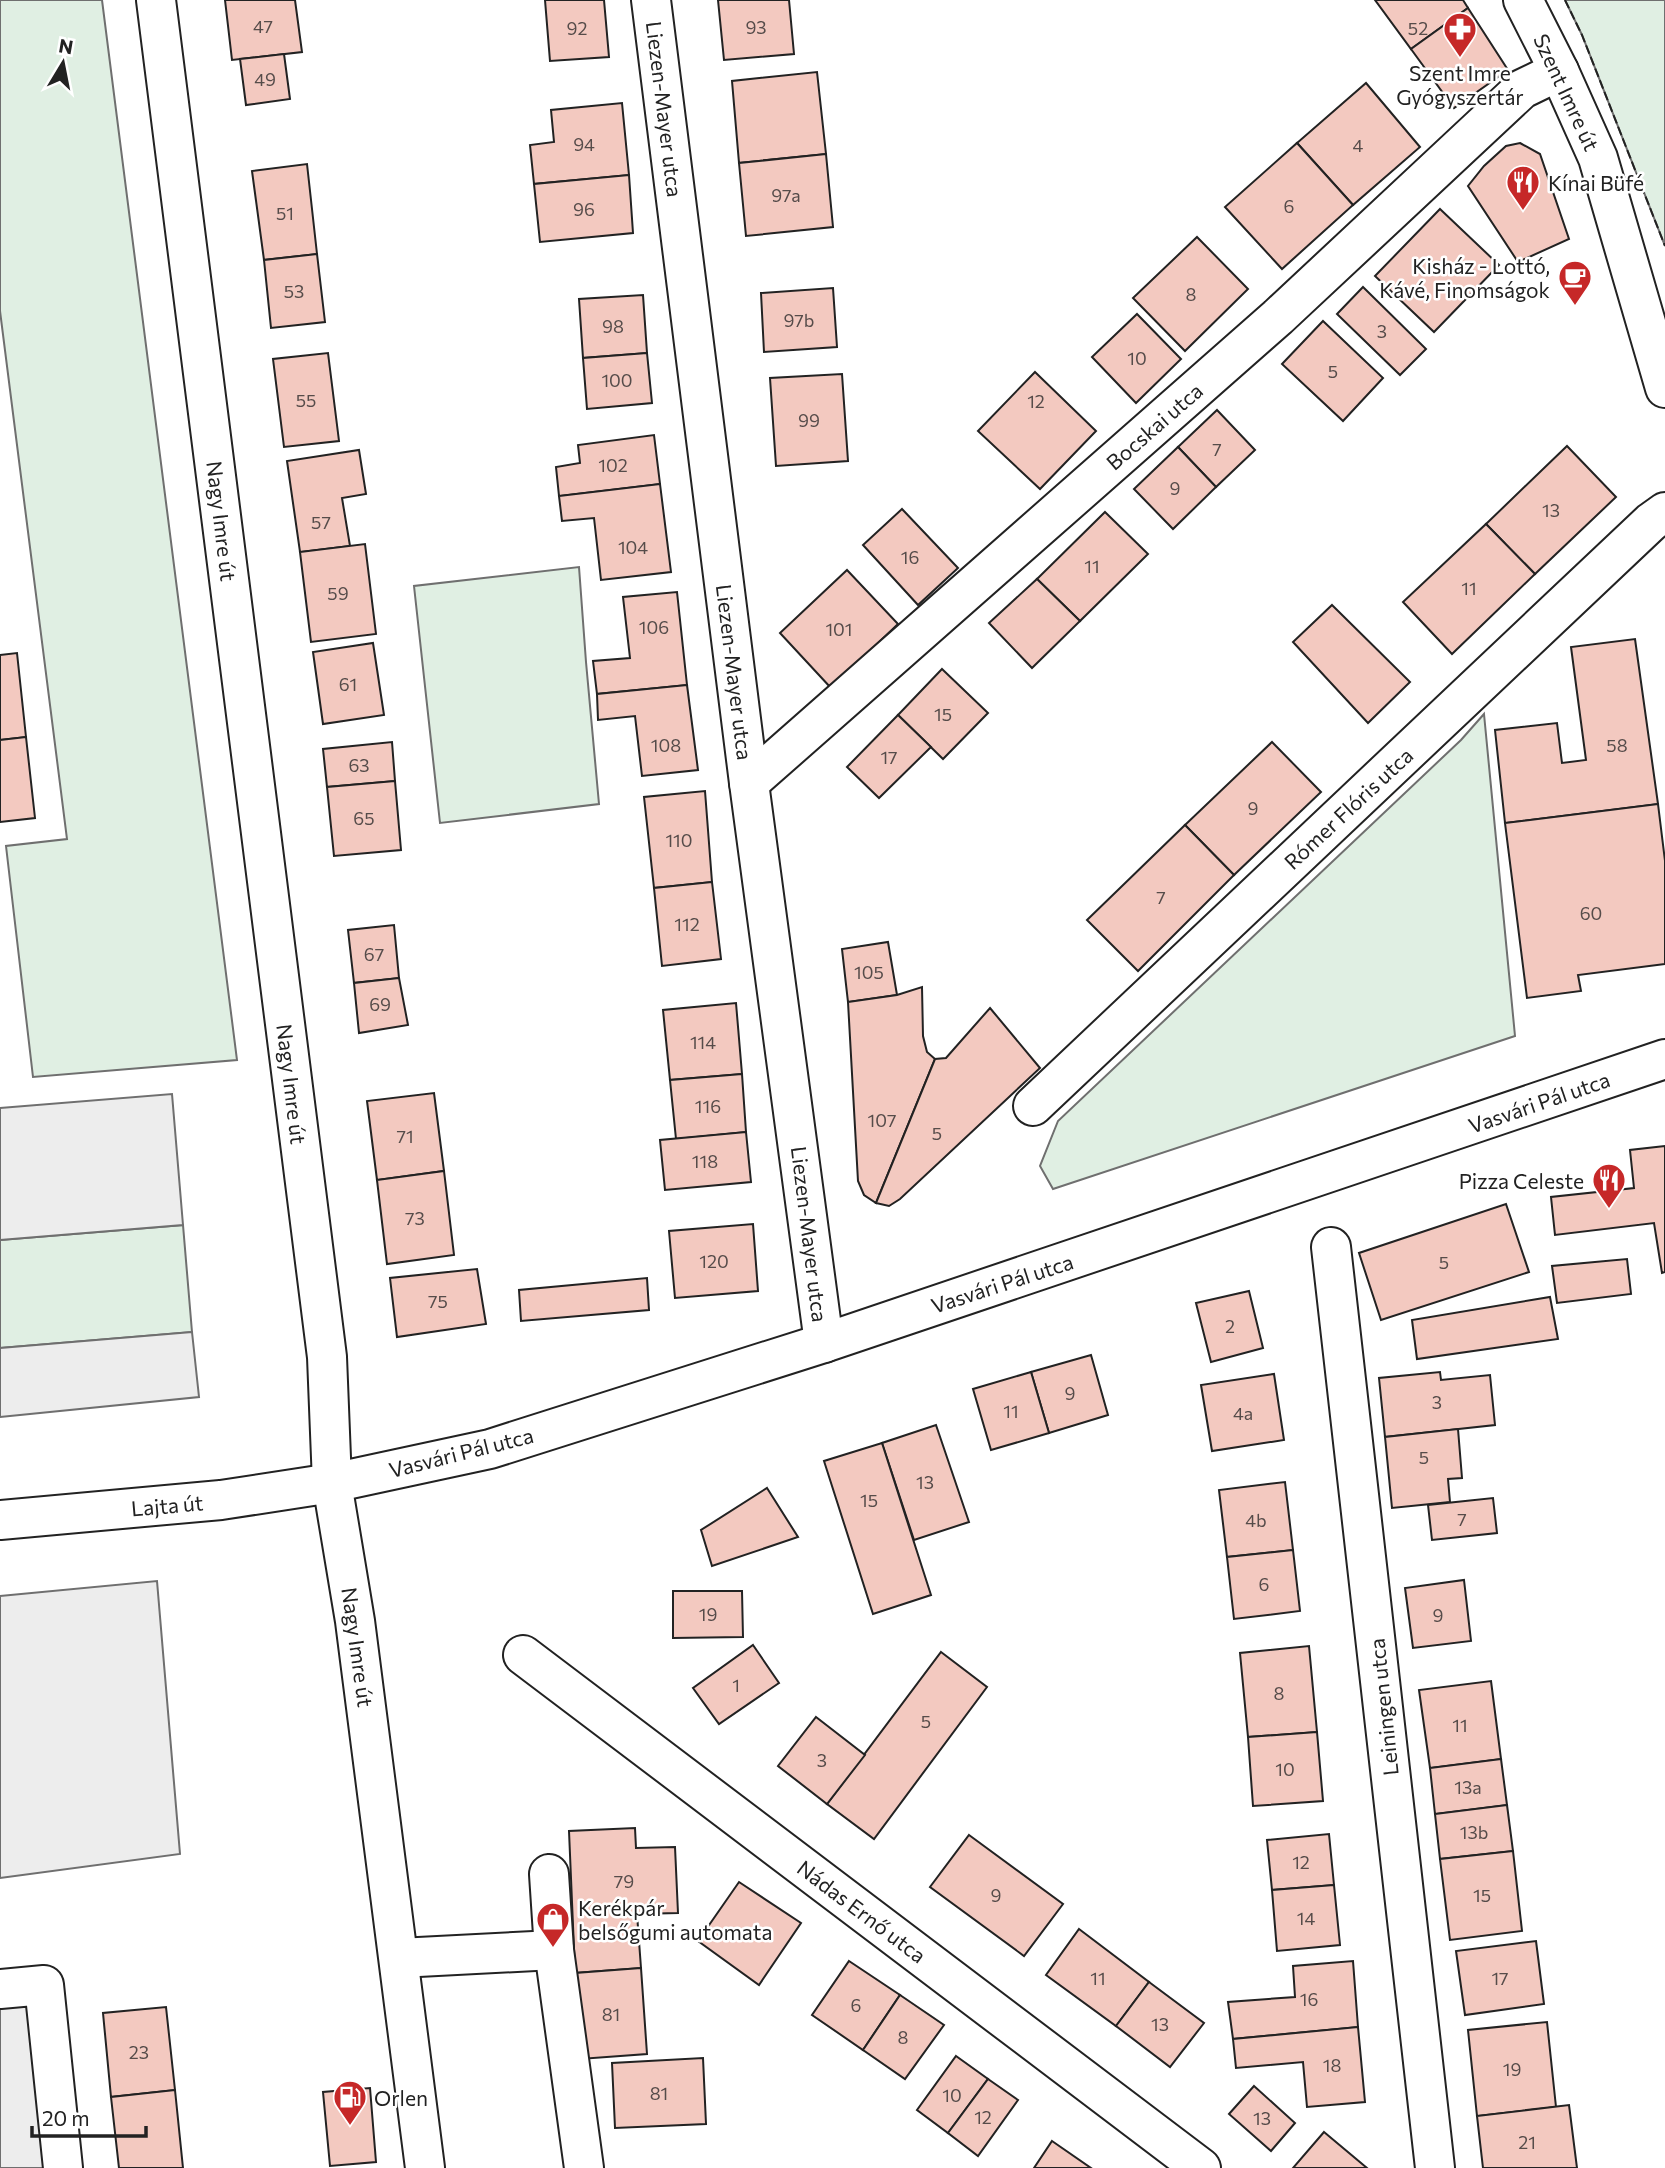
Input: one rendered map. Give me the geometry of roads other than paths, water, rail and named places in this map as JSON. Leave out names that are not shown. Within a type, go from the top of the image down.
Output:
[{"type":"street","name":"Nagy Imre út","points":[[156,0],[327,1357],[332,1483],[355,1620],[425,2168]]},
{"type":"street","name":"Liezen-Mayer utca","points":[[651,0],[749,783],[824,1343]]},
{"type":"street","name":"Szent Imre út","points":[[1523,0],[1598,158],[1665,388]]},
{"type":"street","name":"Bocskai utca","points":[[749,783],[1278,317],[1522,89],[1559,71]]},
{"type":"street","name":"Rómer Flóris utca","points":[[1033,1106],[1651,522],[1665,512]]},
{"type":"street","name":"Vasvári Pál utca","points":[[332,1483],[491,1449],[824,1343],[1665,1059]]},
{"type":"street","name":"Leiningen utca","points":[[1331,1247],[1434,2168]]},
{"type":"street","name":"Lajta út","points":[[0,1520],[221,1500],[332,1483]]},
{"type":"street","name":"Nádas Ernő utca","points":[[523,1655],[1201,2168]]},
{"type":"street","points":[[549,1874],[554,1950],[584,2168]]},
{"type":"street","points":[[398,1958],[554,1950]]},
{"type":"street","points":[[0,1989],[44,1985],[63,2168]]},
{"type":"place","name":"Szent Imre Gyógyszertár","points":[[1460,59]]},
{"type":"place","name":"Kínai Büfé","points":[[1523,212]]},
{"type":"place","name":"Kisház - Lottó, Kávé, Finomságok","points":[[1575,307]]},
{"type":"place","name":"Pizza Celeste","points":[[1609,1210]]},
{"type":"place","name":"Kerékpár belsőgumi automata","points":[[553,1949]]},
{"type":"place","name":"Orlen","points":[[350,2127]]}]
